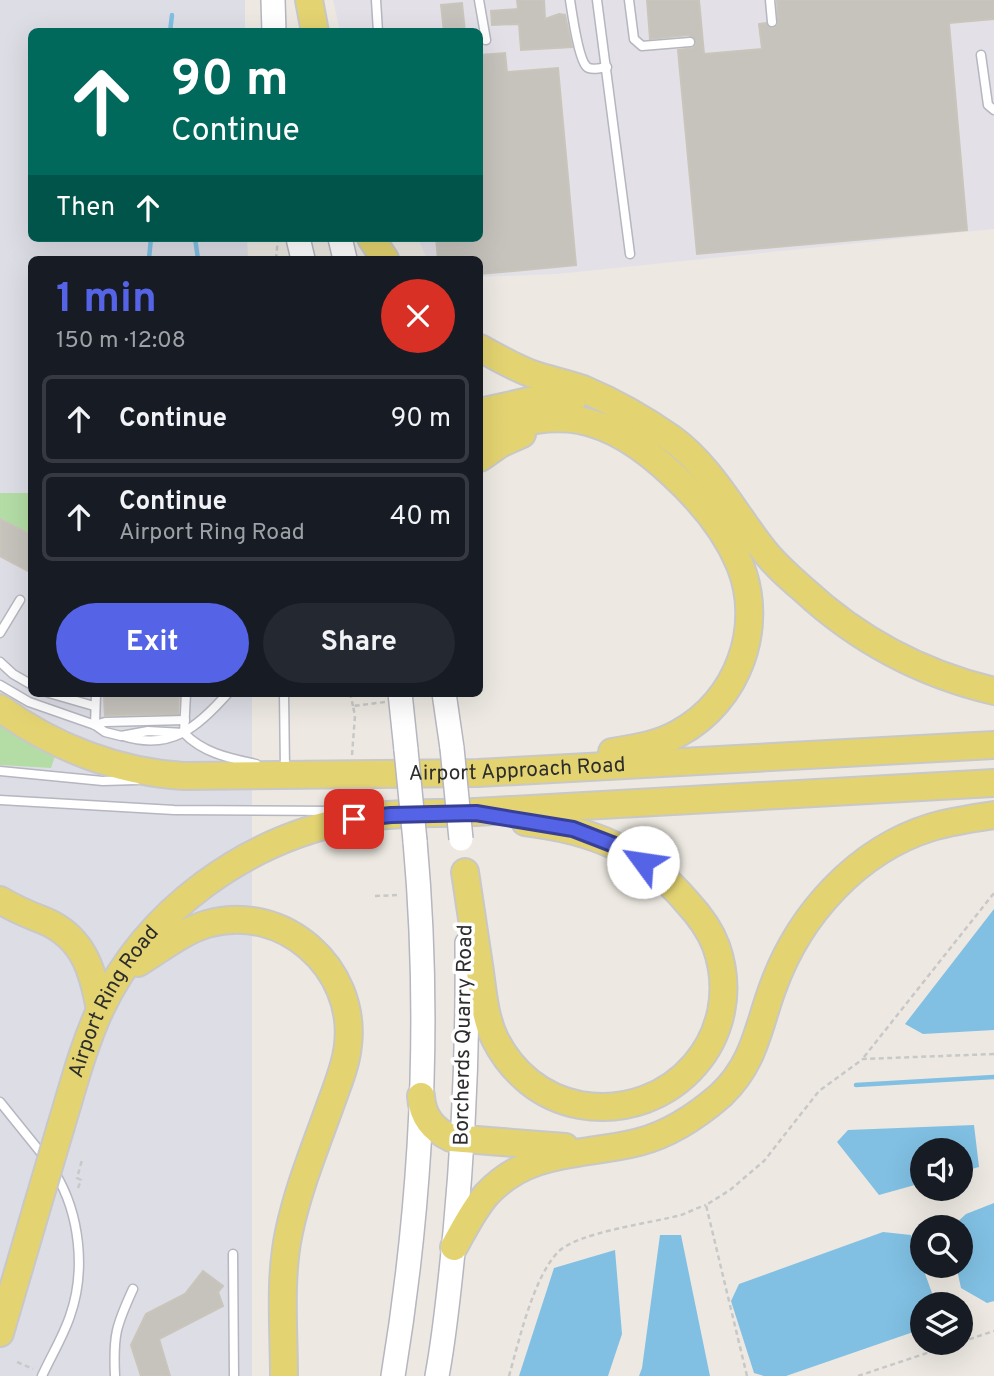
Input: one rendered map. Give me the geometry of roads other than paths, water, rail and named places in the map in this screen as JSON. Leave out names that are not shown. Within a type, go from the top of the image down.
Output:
[{"type":"main road","points":[[273,0],[274,28]]},
{"type":"main road","points":[[300,0],[304,28]]},
{"type":"main road","points":[[309,0],[314,28]]},
{"type":"main road","points":[[483,349],[531,373],[597,395],[631,412],[672,439],[725,496],[764,550],[819,605],[848,626],[910,663],[954,680],[994,691]]},
{"type":"main road","points":[[483,411],[522,402],[565,401],[607,408],[644,421]]},
{"type":"main road","points":[[478,773],[636,748],[657,743],[687,729],[704,716],[732,682],[741,662],[749,631],[748,598],[741,567],[732,547],[709,514],[681,482],[659,463],[612,430],[577,420],[541,418],[483,432]]},
{"type":"main road","points":[[483,456],[518,436],[537,430],[562,428],[592,431],[614,437],[659,463]]},
{"type":"main road","name":"Borcherds Quarry Road","points":[[393,1376],[415,1204],[421,1096],[421,947],[415,841],[406,750],[394,697]]},
{"type":"main road","name":"Borcherds Quarry Road","points":[[437,1376],[447,1314],[464,1140],[467,1024],[465,872],[445,697]]},
{"type":"main road","points":[[0,708],[41,735],[87,756],[137,770],[184,776]]},
{"type":"main road","name":"Airport Approach Road","points":[[184,776],[292,772],[478,773],[994,745]]},
{"type":"main road","name":"Airport Approach Road","points":[[391,815],[476,813],[994,783]]},
{"type":"main road","points":[[465,872],[490,1026],[502,1051],[524,1078],[541,1091],[561,1100],[598,1108],[614,1107],[664,1093],[696,1063],[716,1030],[722,1010],[723,980],[718,953],[712,939],[681,893],[630,853],[594,836],[560,826],[476,813]]},
{"type":"main road","name":"Airport Ring Road","points":[[0,1333],[84,1049],[100,1010],[136,951],[167,916],[202,886],[266,847],[300,833],[345,821],[391,815]]},
{"type":"main road","points":[[454,1247],[475,1209],[488,1193],[515,1172],[544,1159],[641,1142],[673,1130],[723,1093],[754,1046],[779,972],[791,946],[813,913],[852,871],[892,845],[929,828],[994,815]]},
{"type":"main road","points":[[0,900],[59,929],[82,950],[89,964],[100,1010]]},
{"type":"main road","points":[[124,970],[193,929],[215,922],[245,921],[279,928],[305,942],[328,968],[340,988],[349,1019],[348,1048],[340,1078],[302,1180],[288,1236],[284,1273],[284,1376]]},
{"type":"main road","points":[[421,1096],[424,1112],[434,1128],[451,1138],[595,1148]]},
{"type":"lane","points":[[376,0],[378,28]]},
{"type":"lane","points":[[478,0],[486,40]]},
{"type":"lane","points":[[570,0],[585,65],[590,68],[607,67]]},
{"type":"lane","points":[[597,0],[630,254]]},
{"type":"lane","points":[[629,0],[637,43],[642,46],[690,43]]},
{"type":"lane","points":[[770,0],[772,22]]},
{"type":"lane","points":[[981,55],[988,105],[994,110]]},
{"type":"lane","points":[[0,633],[20,600]]},
{"type":"lane","points":[[0,662],[28,683]]},
{"type":"lane","points":[[0,685],[29,702],[121,736],[148,731],[184,733],[216,708],[225,697]]},
{"type":"lane","points":[[63,697],[94,706]]},
{"type":"lane","points":[[95,697],[95,725]]},
{"type":"lane","points":[[186,697],[184,733],[192,742],[216,754],[292,772],[284,697]]},
{"type":"lane","points":[[95,725],[105,722],[185,720]]},
{"type":"lane","name":"Airport Approach Road","points":[[0,771],[103,781],[184,776]]},
{"type":"lane","name":"Airport Approach Road","points":[[0,800],[174,810],[359,811],[391,815]]},
{"type":"lane","points":[[0,1102],[43,1154],[61,1184],[76,1235],[78,1279],[71,1315],[42,1376]]},
{"type":"lane","points":[[233,1254],[234,1376]]},
{"type":"lane","points":[[115,1376],[114,1337],[133,1289]]},
{"type":"water","points":[[994,909],[994,1030],[923,1034],[905,1024]]},
{"type":"water","points":[[974,1125],[979,1167],[973,1169],[973,1138],[910,1138],[910,1186],[879,1195],[837,1142],[848,1130]]},
{"type":"water","points":[[994,1203],[994,1301],[987,1303],[973,1295],[973,1292],[961,1288],[959,1278],[973,1278],[973,1215],[966,1214]]},
{"type":"water","points":[[883,1232],[910,1235],[910,1278],[927,1278],[932,1292],[910,1292],[910,1333],[786,1376],[764,1376],[754,1373],[731,1301],[739,1284]]},
{"type":"water","points":[[660,1235],[681,1235],[710,1376],[639,1376]]},
{"type":"water","points":[[615,1250],[622,1334],[608,1376],[519,1376],[554,1268]]},
{"type":"waterway","points":[[170,28],[172,15]]},
{"type":"waterway","points":[[149,256],[151,242]]},
{"type":"waterway","points":[[196,242],[198,256]]},
{"type":"waterway","points":[[856,1085],[994,1077]]}]
